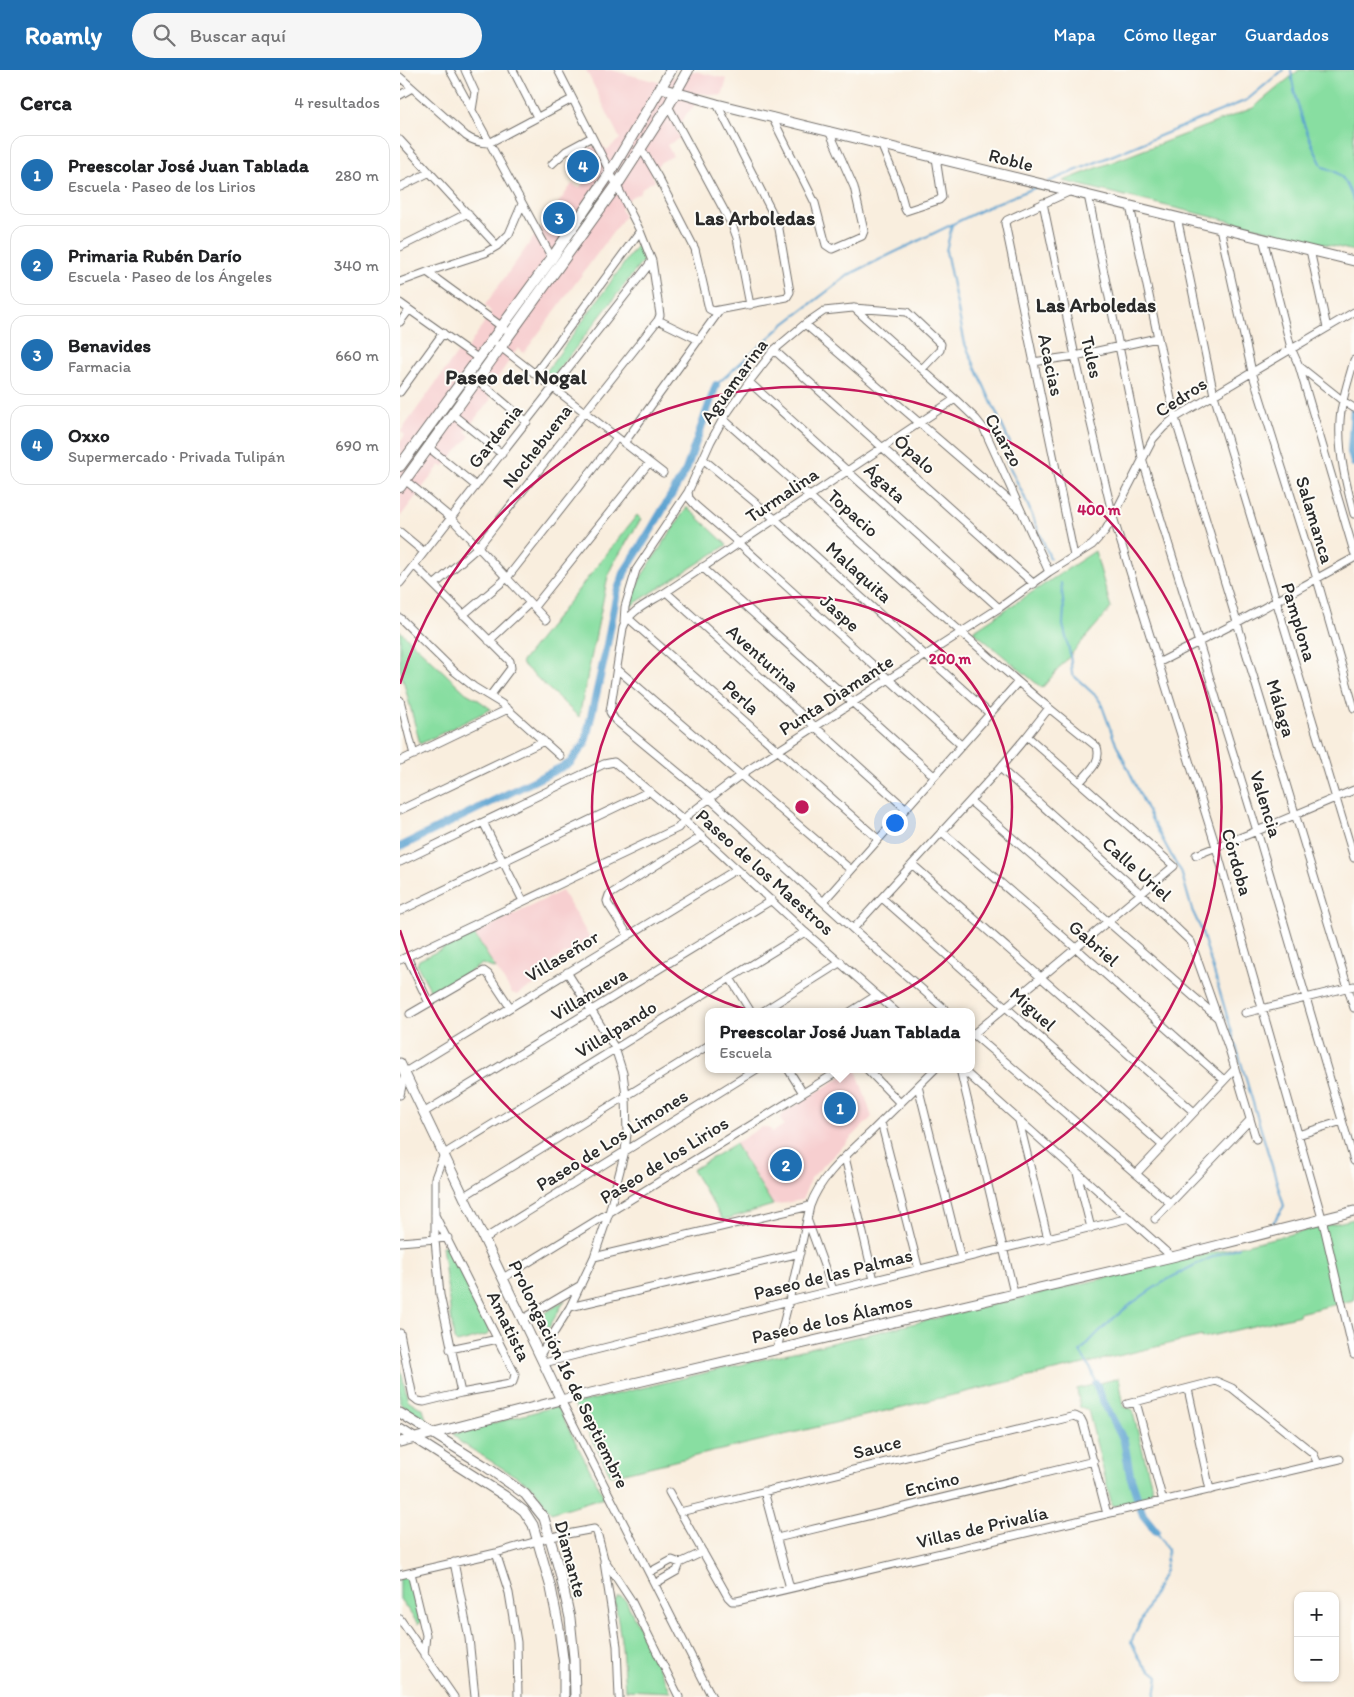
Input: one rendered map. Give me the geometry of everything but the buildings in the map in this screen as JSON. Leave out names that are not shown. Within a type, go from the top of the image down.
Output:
[{"type":"main road","points":[[402,484],[476,380],[496,344],[579,228],[671,70]]},
{"type":"main road","points":[[506,330],[552,258],[617,185],[668,106],[688,70]]},
{"type":"main road","points":[[400,466],[404,453],[479,359],[496,344]]},
{"type":"street","points":[[403,70],[402,80],[472,140],[480,143],[488,143],[572,99]]},
{"type":"street","points":[[450,70],[552,258]]},
{"type":"street","points":[[465,70],[474,92],[472,110]]},
{"type":"street","points":[[513,70],[537,117]]},
{"type":"street","points":[[558,70],[640,231],[652,261],[660,312],[658,320],[699,340]]},
{"type":"street","points":[[400,94],[412,88]]},
{"type":"street","name":"Roble","points":[[661,88],[717,104],[1354,261]]},
{"type":"street","points":[[641,148],[695,249],[708,308],[720,310],[788,296],[790,292],[779,229],[775,218],[717,104]]},
{"type":"street","points":[[668,106],[733,227],[737,238],[750,305]]},
{"type":"street","points":[[772,117],[815,203],[826,246],[830,249],[862,236],[864,231],[856,195],[829,131]]},
{"type":"street","points":[[552,164],[566,152],[592,137]]},
{"type":"street","points":[[400,140],[497,246]]},
{"type":"street","points":[[881,144],[906,210],[939,200],[942,197],[936,158]]},
{"type":"street","points":[[400,187],[430,172]]},
{"type":"street","name":"Acacias","points":[[1071,191],[1007,220],[1005,223],[1074,556]]},
{"type":"street","name":"Valencia","points":[[1088,195],[1142,458],[1257,832],[1354,1161]]},
{"type":"street","name":"Tules","points":[[1043,203],[1075,356],[1113,517]]},
{"type":"street","points":[[400,282],[485,253],[497,246],[509,234],[522,204]]},
{"type":"street","name":"Málaga","points":[[1130,206],[1175,418],[1296,815],[1351,987],[1354,1008]]},
{"type":"street","points":[[400,247],[468,214]]},
{"type":"street","name":"Pamplona","points":[[1177,217],[1214,395],[1354,858]]},
{"type":"street","name":"Salamanca","points":[[1220,228],[1252,372],[1317,579],[1354,708]]},
{"type":"street","points":[[535,374],[640,231]]},
{"type":"street","points":[[1264,238],[1292,348],[1354,552]]},
{"type":"street","points":[[1310,250],[1327,328]]},
{"type":"street","name":"Gardenia","points":[[400,583],[652,261]]},
{"type":"street","points":[[427,272],[506,330]]},
{"type":"street","points":[[400,302],[479,359]]},
{"type":"street","name":"Aguamarina","points":[[709,798],[612,717],[610,712],[625,607],[636,570],[688,492],[723,419],[774,350],[805,324],[824,311],[853,308],[906,312],[940,341],[941,344],[940,350],[922,369]]},
{"type":"street","name":"Cuarzo","points":[[853,308],[955,399],[984,429],[1049,572]]},
{"type":"street","points":[[400,322],[409,310]]},
{"type":"street","points":[[624,443],[720,310]]},
{"type":"street","name":"Cedros","points":[[1049,572],[1096,541],[1113,517],[1142,458],[1158,432],[1175,418],[1354,312]]},
{"type":"street","name":"Nochebuena","points":[[434,585],[478,546],[658,320]]},
{"type":"street","points":[[805,324],[1021,511]]},
{"type":"street","points":[[400,392],[443,332]]},
{"type":"street","points":[[1033,362],[1075,356],[1157,338]]},
{"type":"street","points":[[496,344],[663,474]]},
{"type":"street","name":"Ópalo","points":[[774,350],[1034,584]]},
{"type":"street","points":[[1354,360],[1340,421],[1346,480],[1354,514]]},
{"type":"street","points":[[1299,366],[1354,408]]},
{"type":"street","points":[[476,380],[527,422]]},
{"type":"street","name":"Ágata","points":[[749,382],[999,608]]},
{"type":"street","name":"Turmalina","points":[[628,618],[632,613],[955,399]]},
{"type":"street","points":[[452,414],[502,454]]},
{"type":"street","name":"Topacio","points":[[723,419],[961,632],[1096,747],[1099,754],[1097,762],[1080,782]]},
{"type":"street","points":[[463,615],[507,578],[617,438]]},
{"type":"street","points":[[428,447],[476,486]]},
{"type":"street","name":"Malaquita","points":[[703,459],[774,518],[989,713]]},
{"type":"street","points":[[489,641],[532,605],[649,463]]},
{"type":"street","points":[[402,484],[451,518],[546,620]]},
{"type":"street","name":"Jaspe","points":[[688,492],[696,506],[961,745]]},
{"type":"street","name":"Córdoba","points":[[1113,517],[1216,847],[1263,1009],[1322,1218],[1354,1355]]},
{"type":"street","points":[[400,532],[424,552]]},
{"type":"street","points":[[1158,663],[1238,622],[1354,558]]},
{"type":"street","points":[[414,565],[511,664],[490,696]]},
{"type":"street","points":[[702,567],[934,776]]},
{"type":"street","name":"Punta Diamante","points":[[403,958],[678,828],[688,815],[742,774],[999,608],[1049,572]]},
{"type":"street","name":"Aventurina","points":[[666,592],[905,808]]},
{"type":"street","points":[[400,618],[454,672],[508,709],[560,756]]},
{"type":"street","points":[[623,628],[628,618]]},
{"type":"street","name":"Perla","points":[[628,618],[878,839]]},
{"type":"street","points":[[617,669],[742,774],[851,870]]},
{"type":"street","points":[[823,902],[1018,682]]},
{"type":"street","points":[[400,700],[414,755]]},
{"type":"street","points":[[853,929],[1000,768],[1049,708]]},
{"type":"street","points":[[400,762],[508,709]]},
{"type":"street","points":[[975,1032],[1042,978],[1174,866],[1027,736]]},
{"type":"street","points":[[400,810],[544,741]]},
{"type":"street","name":"Paseo de los Maestros","points":[[483,822],[609,762],[617,764],[684,820],[805,932],[892,1008]]},
{"type":"street","name":"Calle Uriel","points":[[1000,768],[1140,893],[1191,942],[1235,1069],[1256,1139]]},
{"type":"street","points":[[1196,855],[1257,832],[1354,790]]},
{"type":"street","points":[[400,911],[650,791]]},
{"type":"street","points":[[709,798],[943,1008]]},
{"type":"street","points":[[970,801],[1218,1018]]},
{"type":"street","points":[[400,862],[483,822],[523,902]]},
{"type":"street","name":"Gabriel","points":[[942,832],[1224,1080]]},
{"type":"street","points":[[628,935],[608,904],[608,895],[701,837]]},
{"type":"street","points":[[913,865],[1194,1112]]},
{"type":"street","name":"Villaseñor","points":[[404,1072],[737,869]]},
{"type":"street","name":"Miguel","points":[[882,898],[1162,1145]]},
{"type":"street","name":"Villanueva","points":[[423,1113],[592,1012],[772,900]]},
{"type":"street","name":"Villalpando","points":[[444,1154],[805,932]]},
{"type":"street","points":[[403,958],[429,1003]]},
{"type":"street","points":[[768,1008],[841,962]]},
{"type":"street","points":[[410,1014],[484,971],[510,1007]]},
{"type":"street","points":[[542,1359],[594,1257],[609,1213],[625,1151],[628,1119],[623,1073],[615,1048],[567,972]]},
{"type":"street","points":[[730,978],[749,1008]]},
{"type":"street","points":[[1245,1013],[1351,987]]},
{"type":"street","points":[[857,1008],[878,995]]},
{"type":"street","points":[[975,1037],[1170,1203]]},
{"type":"street","points":[[464,1196],[705,1047]]},
{"type":"street","name":"Prolongación 16 de Septiembre","points":[[400,1063],[561,1400],[656,1583],[712,1697]]},
{"type":"street","points":[[1136,1174],[1235,1069]]},
{"type":"street","points":[[400,1095],[404,1072]]},
{"type":"street","name":"Paseo de Los Limones","points":[[484,1239],[751,1073]]},
{"type":"street","points":[[790,1073],[803,1093]]},
{"type":"street","name":"Paseo de los Lirios","points":[[503,1278],[836,1073]]},
{"type":"street","points":[[872,1073],[900,1103]]},
{"type":"street","points":[[777,1349],[810,1206],[819,1185],[931,1073]]},
{"type":"street","points":[[962,1073],[1014,1293]]},
{"type":"street","points":[[965,1073],[1172,1257]]},
{"type":"street","points":[[918,1086],[961,1259]]},
{"type":"street","points":[[1155,1219],[1250,1120]]},
{"type":"street","points":[[1019,1121],[1048,1238]]},
{"type":"street","points":[[1298,1134],[1342,1121]]},
{"type":"street","points":[[881,1122],[918,1270]]},
{"type":"street","points":[[444,1154],[434,1178],[435,1240],[440,1295],[450,1349],[461,1393]]},
{"type":"street","points":[[845,1157],[874,1280]]},
{"type":"street","points":[[1077,1173],[1091,1228]]},
{"type":"street","points":[[594,1257],[810,1206]]},
{"type":"street","name":"Paseo de los Álamos","points":[[400,1442],[561,1400],[1172,1257],[1354,1211]]},
{"type":"street","name":"Amatista","points":[[400,1333],[413,1396],[416,1399],[424,1402],[513,1382],[515,1374],[435,1214]]},
{"type":"street","name":"Paseo de las Palmas","points":[[542,1359],[1129,1218]]},
{"type":"street","name":"Paseo de los Álamos","points":[[807,1219],[833,1290]]},
{"type":"street","points":[[400,1242],[448,1238]]},
{"type":"street","points":[[570,1307],[800,1254]]},
{"type":"street","points":[[523,1319],[581,1284]]},
{"type":"street","points":[[450,1349],[498,1338]]},
{"type":"street","points":[[1127,1404],[1216,1381],[1225,1384],[1313,1453],[1318,1464]]},
{"type":"street","points":[[1188,1389],[1210,1490]]},
{"type":"street","points":[[1136,1402],[1163,1501]]},
{"type":"street","name":"Diamante","points":[[400,1414],[485,1466],[525,1494],[544,1518],[570,1618],[575,1697]]},
{"type":"street","name":"Sauce","points":[[680,1512],[1072,1416],[1081,1419],[1094,1461]]},
{"type":"street","name":"Diamante","points":[[400,1429],[505,1496],[524,1511],[533,1525],[551,1588],[559,1628],[564,1665],[564,1697]]},
{"type":"street","name":"Villas de Privalía","points":[[669,1492],[732,1601],[737,1601],[1340,1459]]},
{"type":"street","points":[[1094,1461],[1107,1514]]},
{"type":"street","name":"Encino","points":[[778,1538],[1094,1461]]},
{"type":"street","points":[[477,1478],[485,1466]]},
{"type":"street","points":[[764,1491],[790,1588]]},
{"type":"street","points":[[400,1575],[550,1537],[595,1530],[604,1560],[617,1646],[619,1697]]},
{"type":"street","points":[[496,1552],[509,1593],[517,1642],[518,1697]]},
{"type":"street","points":[[656,1583],[677,1571],[680,1564],[703,1552]]},
{"type":"street","points":[[604,1560],[631,1600],[679,1697]]},
{"type":"street","points":[[650,1572],[672,1560],[680,1564]]},
{"type":"street","points":[[454,1562],[470,1638],[475,1697]]},
{"type":"street","points":[[411,1573],[426,1635],[424,1654]]},
{"type":"street","points":[[400,1620],[454,1697]]},
{"type":"shaded area","points":[[586,70],[611,70],[658,82],[694,71],[727,79],[722,96],[698,93],[693,108],[687,113],[676,131],[680,138],[667,145],[673,156],[661,162],[651,172],[655,181],[643,187],[640,193],[631,197],[621,209],[625,216],[524,353],[518,348],[486,394],[491,399],[465,431],[470,436],[443,467],[440,465],[400,517],[400,443],[405,435],[401,431],[458,352],[463,355],[491,312],[485,305],[572,184],[579,188],[589,177],[571,164],[578,154],[600,143],[607,150],[620,139]]},
{"type":"shaded area","points":[[562,891],[595,947],[574,957],[568,958],[566,953],[553,961],[556,965],[553,973],[517,995],[512,993],[474,934]]},
{"type":"shaded area","points":[[848,1073],[857,1073],[872,1117],[811,1178],[802,1200],[773,1205],[735,1144],[761,1127],[768,1127],[773,1132],[784,1125],[780,1119],[783,1113]]},
{"type":"green space","points":[[1299,70],[1354,70],[1354,251],[1063,181],[1253,108]]},
{"type":"green space","points":[[638,244],[643,261],[553,377],[546,372]]},
{"type":"green space","points":[[687,507],[727,545],[629,607],[641,577]]},
{"type":"green space","points":[[637,515],[641,519],[612,566],[608,576],[579,717],[521,663]]},
{"type":"green space","points":[[1095,551],[1111,608],[1042,688],[973,631]]},
{"type":"green space","points":[[400,631],[466,693],[491,709],[420,744],[400,668]]},
{"type":"green space","points":[[474,934],[496,969],[482,964],[435,993],[431,991],[417,965],[419,960]]},
{"type":"green space","points":[[735,1144],[773,1205],[723,1220],[692,1170]]},
{"type":"green space","points":[[1354,1219],[1354,1300],[1299,1313],[1300,1315],[1202,1338],[1202,1336],[611,1476],[574,1404]]},
{"type":"green space","points":[[449,1245],[490,1331],[487,1335],[457,1343],[454,1340],[442,1246]]},
{"type":"green space","points":[[565,1300],[544,1336],[536,1319]]},
{"type":"green space","points":[[400,1366],[408,1400],[423,1408],[427,1423],[400,1403]]},
{"type":"green space","points":[[1119,1378],[1124,1407],[1132,1409],[1154,1495],[1153,1498],[1115,1506],[1112,1505],[1088,1410],[1080,1407],[1077,1389]]},
{"type":"green space","points":[[557,1406],[604,1497],[551,1513],[533,1487],[460,1442],[453,1434]]},
{"type":"green space","points":[[408,1575],[421,1621],[418,1624],[400,1599],[400,1577]]},
{"type":"green space","points":[[618,1597],[622,1597],[626,1601],[671,1692],[625,1690],[622,1647],[615,1601]]},
{"type":"waterway","points":[[1048,182],[1247,100],[1283,70]]},
{"type":"waterway","points":[[1291,70],[1298,107],[1318,157],[1323,167],[1336,172],[1344,180],[1354,202]]},
{"type":"waterway","points":[[716,385],[783,325],[850,274],[994,204],[1037,187]]},
{"type":"waterway","points":[[952,225],[946,251],[965,344],[1010,443],[1005,458],[1024,496],[1050,558]]},
{"type":"waterway","points":[[400,847],[570,763],[585,743],[617,592],[625,571],[686,470],[716,385]]},
{"type":"waterway","points":[[1354,408],[1351,452],[1354,463]]},
{"type":"waterway","points":[[1061,583],[1064,609],[1063,625],[1070,654],[1072,674],[1101,703],[1114,739],[1152,820],[1181,871],[1192,910],[1201,929],[1284,1206],[1273,1223]]},
{"type":"waterway","points":[[1096,1384],[1092,1371],[1080,1352],[1096,1335],[1133,1303],[1173,1276],[1217,1255],[1239,1247]]},
{"type":"waterway","points":[[1096,1384],[1124,1441],[1130,1475],[1143,1515],[1156,1531]]},
{"type":"waterway","points":[[1155,1697],[1158,1676],[1142,1663],[1131,1642],[1165,1570],[1168,1550],[1156,1531]]},
{"type":"place","name":"Oxxo","points":[[583,166]]},
{"type":"place","name":"Benavides","points":[[559,218]]},
{"type":"place","name":"Preescolar José Juan Tablada","points":[[840,1108]]},
{"type":"place","name":"Primaria Rubén Darío","points":[[786,1165]]},
{"type":"district","name":"Las Arboledas","points":[[755,218]]},
{"type":"district","name":"Las Arboledas","points":[[1096,305]]},
{"type":"district","name":"Paseo del Nogal","points":[[516,376]]}]
